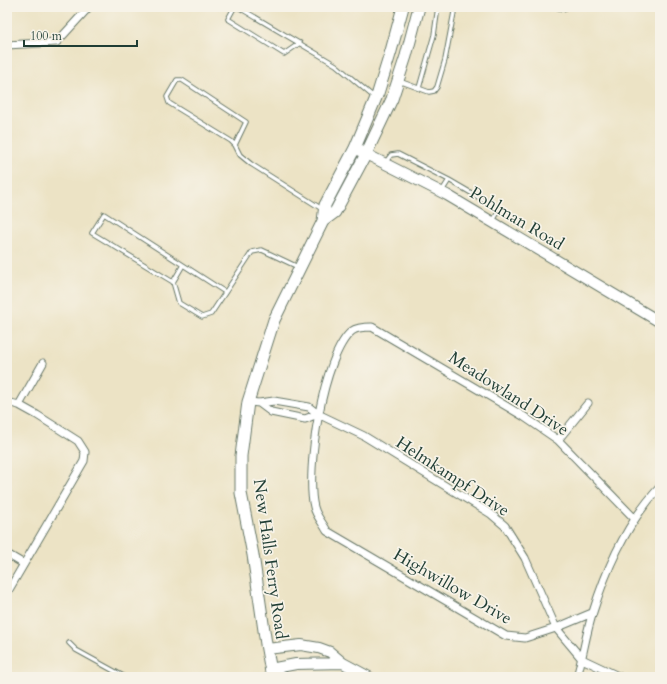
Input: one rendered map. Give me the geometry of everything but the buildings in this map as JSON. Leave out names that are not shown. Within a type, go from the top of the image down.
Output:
[{"type":"main road","name":"New Halls Ferry Road","points":[[271,673],[253,556],[241,494],[241,456],[274,320],[301,268],[324,216],[325,205],[355,148],[375,99],[391,51],[403,7]]},
{"type":"main road","name":"New Halls Ferry Road","points":[[324,216],[335,212],[366,154],[392,99],[419,7]]},
{"type":"street","points":[[7,45],[57,42],[89,7]]},
{"type":"street","name":"Pohlman Road","points":[[355,148],[441,192],[660,322]]},
{"type":"street","name":"Meadowland Drive","points":[[318,414],[330,368],[343,340],[353,330],[362,327],[372,327],[523,416],[558,440],[634,518]]},
{"type":"street","points":[[19,406],[43,363]]},
{"type":"street","name":"Helmkampf Drive","points":[[254,403],[274,401],[309,406],[318,414],[364,436],[491,514],[505,526],[525,558],[556,628],[582,659],[620,677]]},
{"type":"street","points":[[7,402],[37,415],[78,441],[85,452],[84,460],[7,593]]},
{"type":"street","points":[[254,403],[271,412],[305,419],[318,414]]},
{"type":"street","points":[[558,440],[588,403]]},
{"type":"street","name":"Highwillow Drive","points":[[318,414],[311,478],[314,507],[327,531],[506,636],[525,638],[556,628],[592,613]]},
{"type":"street","points":[[577,677],[592,613],[605,577],[634,518],[660,487]]},
{"type":"street","points":[[7,554],[24,564]]},
{"type":"street","points":[[267,649],[289,645],[310,645],[330,652],[344,663],[352,673],[369,677]]},
{"type":"street","points":[[271,673],[296,664],[344,663]]},
{"type":"lane","points":[[300,43],[284,54],[228,19],[234,8],[238,7],[300,43],[336,65],[375,99]]},
{"type":"lane","points":[[419,88],[434,35],[438,7]]},
{"type":"lane","points":[[398,81],[430,92],[434,91],[437,87],[445,60],[455,7]]},
{"type":"lane","points":[[556,7],[563,9],[568,7]]},
{"type":"lane","points":[[235,145],[246,122],[182,80],[177,80],[167,97],[169,104],[231,141],[235,145],[240,155],[251,164],[324,216]]},
{"type":"lane","points":[[384,164],[391,155],[398,154],[449,180],[497,208],[498,212],[492,222]]},
{"type":"lane","points":[[441,192],[449,180]]},
{"type":"lane","points":[[225,292],[104,214],[92,233],[173,282],[179,303],[202,317],[211,314],[252,252],[262,250],[301,268]]},
{"type":"lane","points":[[173,282],[184,265]]},
{"type":"lane","points":[[69,643],[76,650],[125,677]]}]
